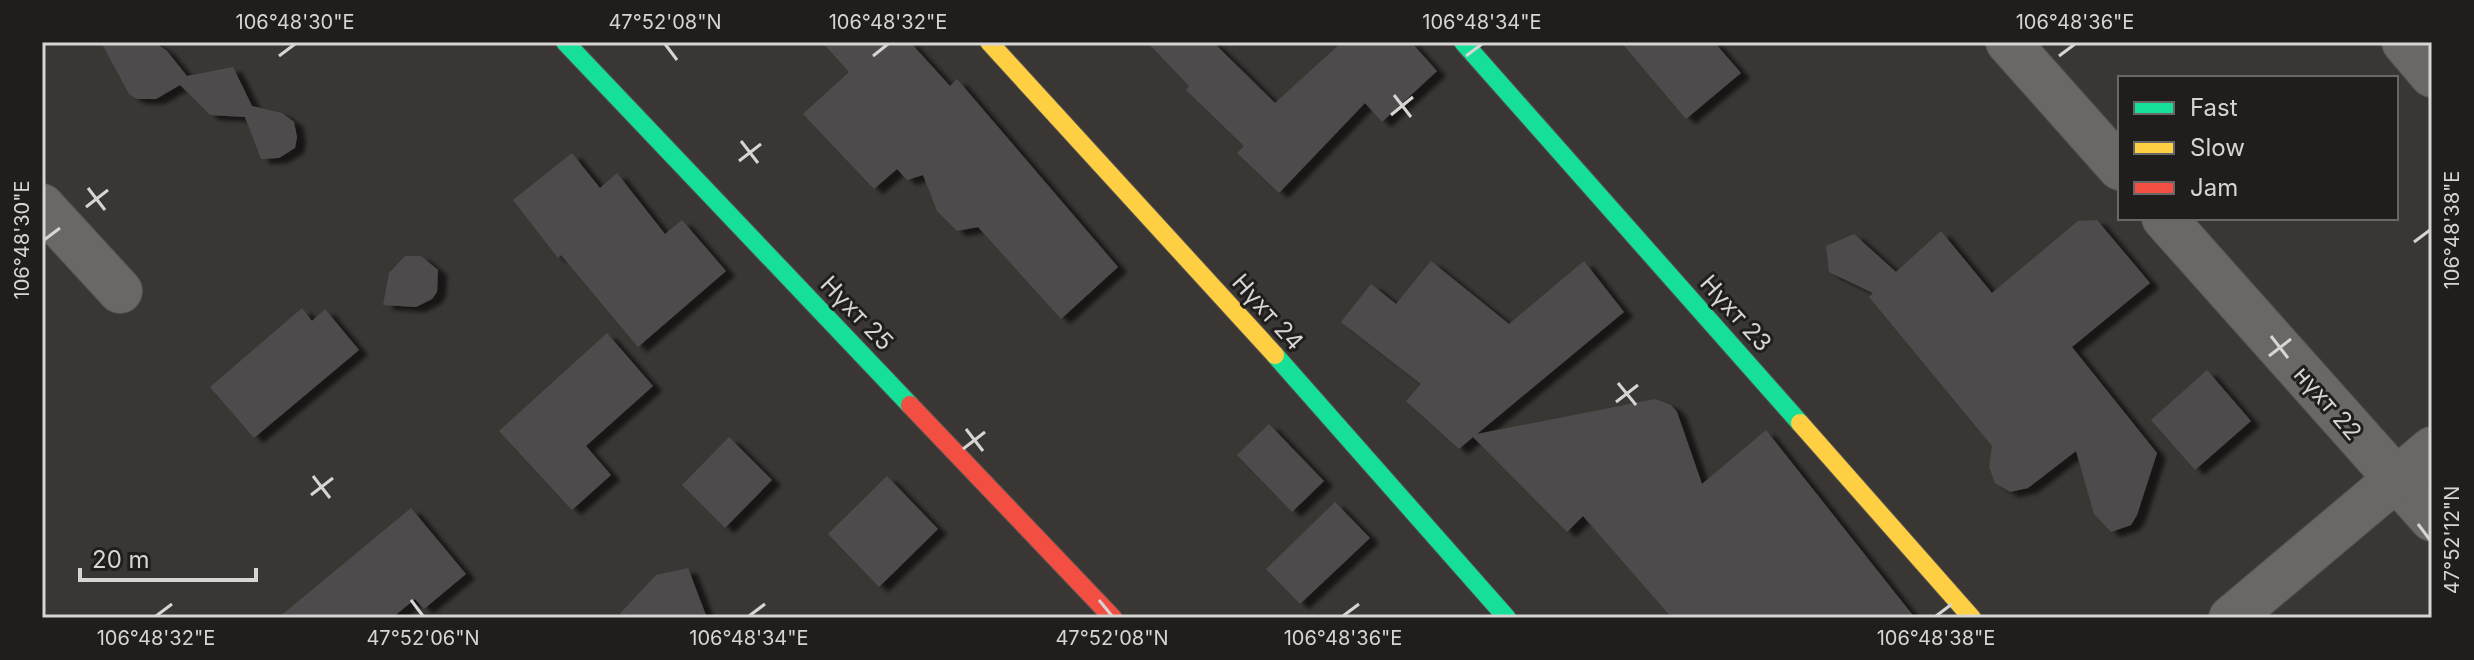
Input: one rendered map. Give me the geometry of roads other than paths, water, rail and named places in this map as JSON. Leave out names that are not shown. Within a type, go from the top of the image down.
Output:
[{"type":"street","name":"Нүхт 25","points":[[565,42],[1113,618]]},
{"type":"street","name":"Нүхт 24","points":[[989,42],[1312,396],[1507,618]]},
{"type":"street","name":"Нүхт 23","points":[[1463,42],[1972,618]]},
{"type":"street","points":[[2008,42],[2118,166]]},
{"type":"street","points":[[2404,42],[2432,75]]},
{"type":"street","points":[[42,206],[120,291]]},
{"type":"street","name":"нүхт 22","points":[[2166,220],[2432,519]]},
{"type":"street","points":[[2231,618],[2432,449]]}]
